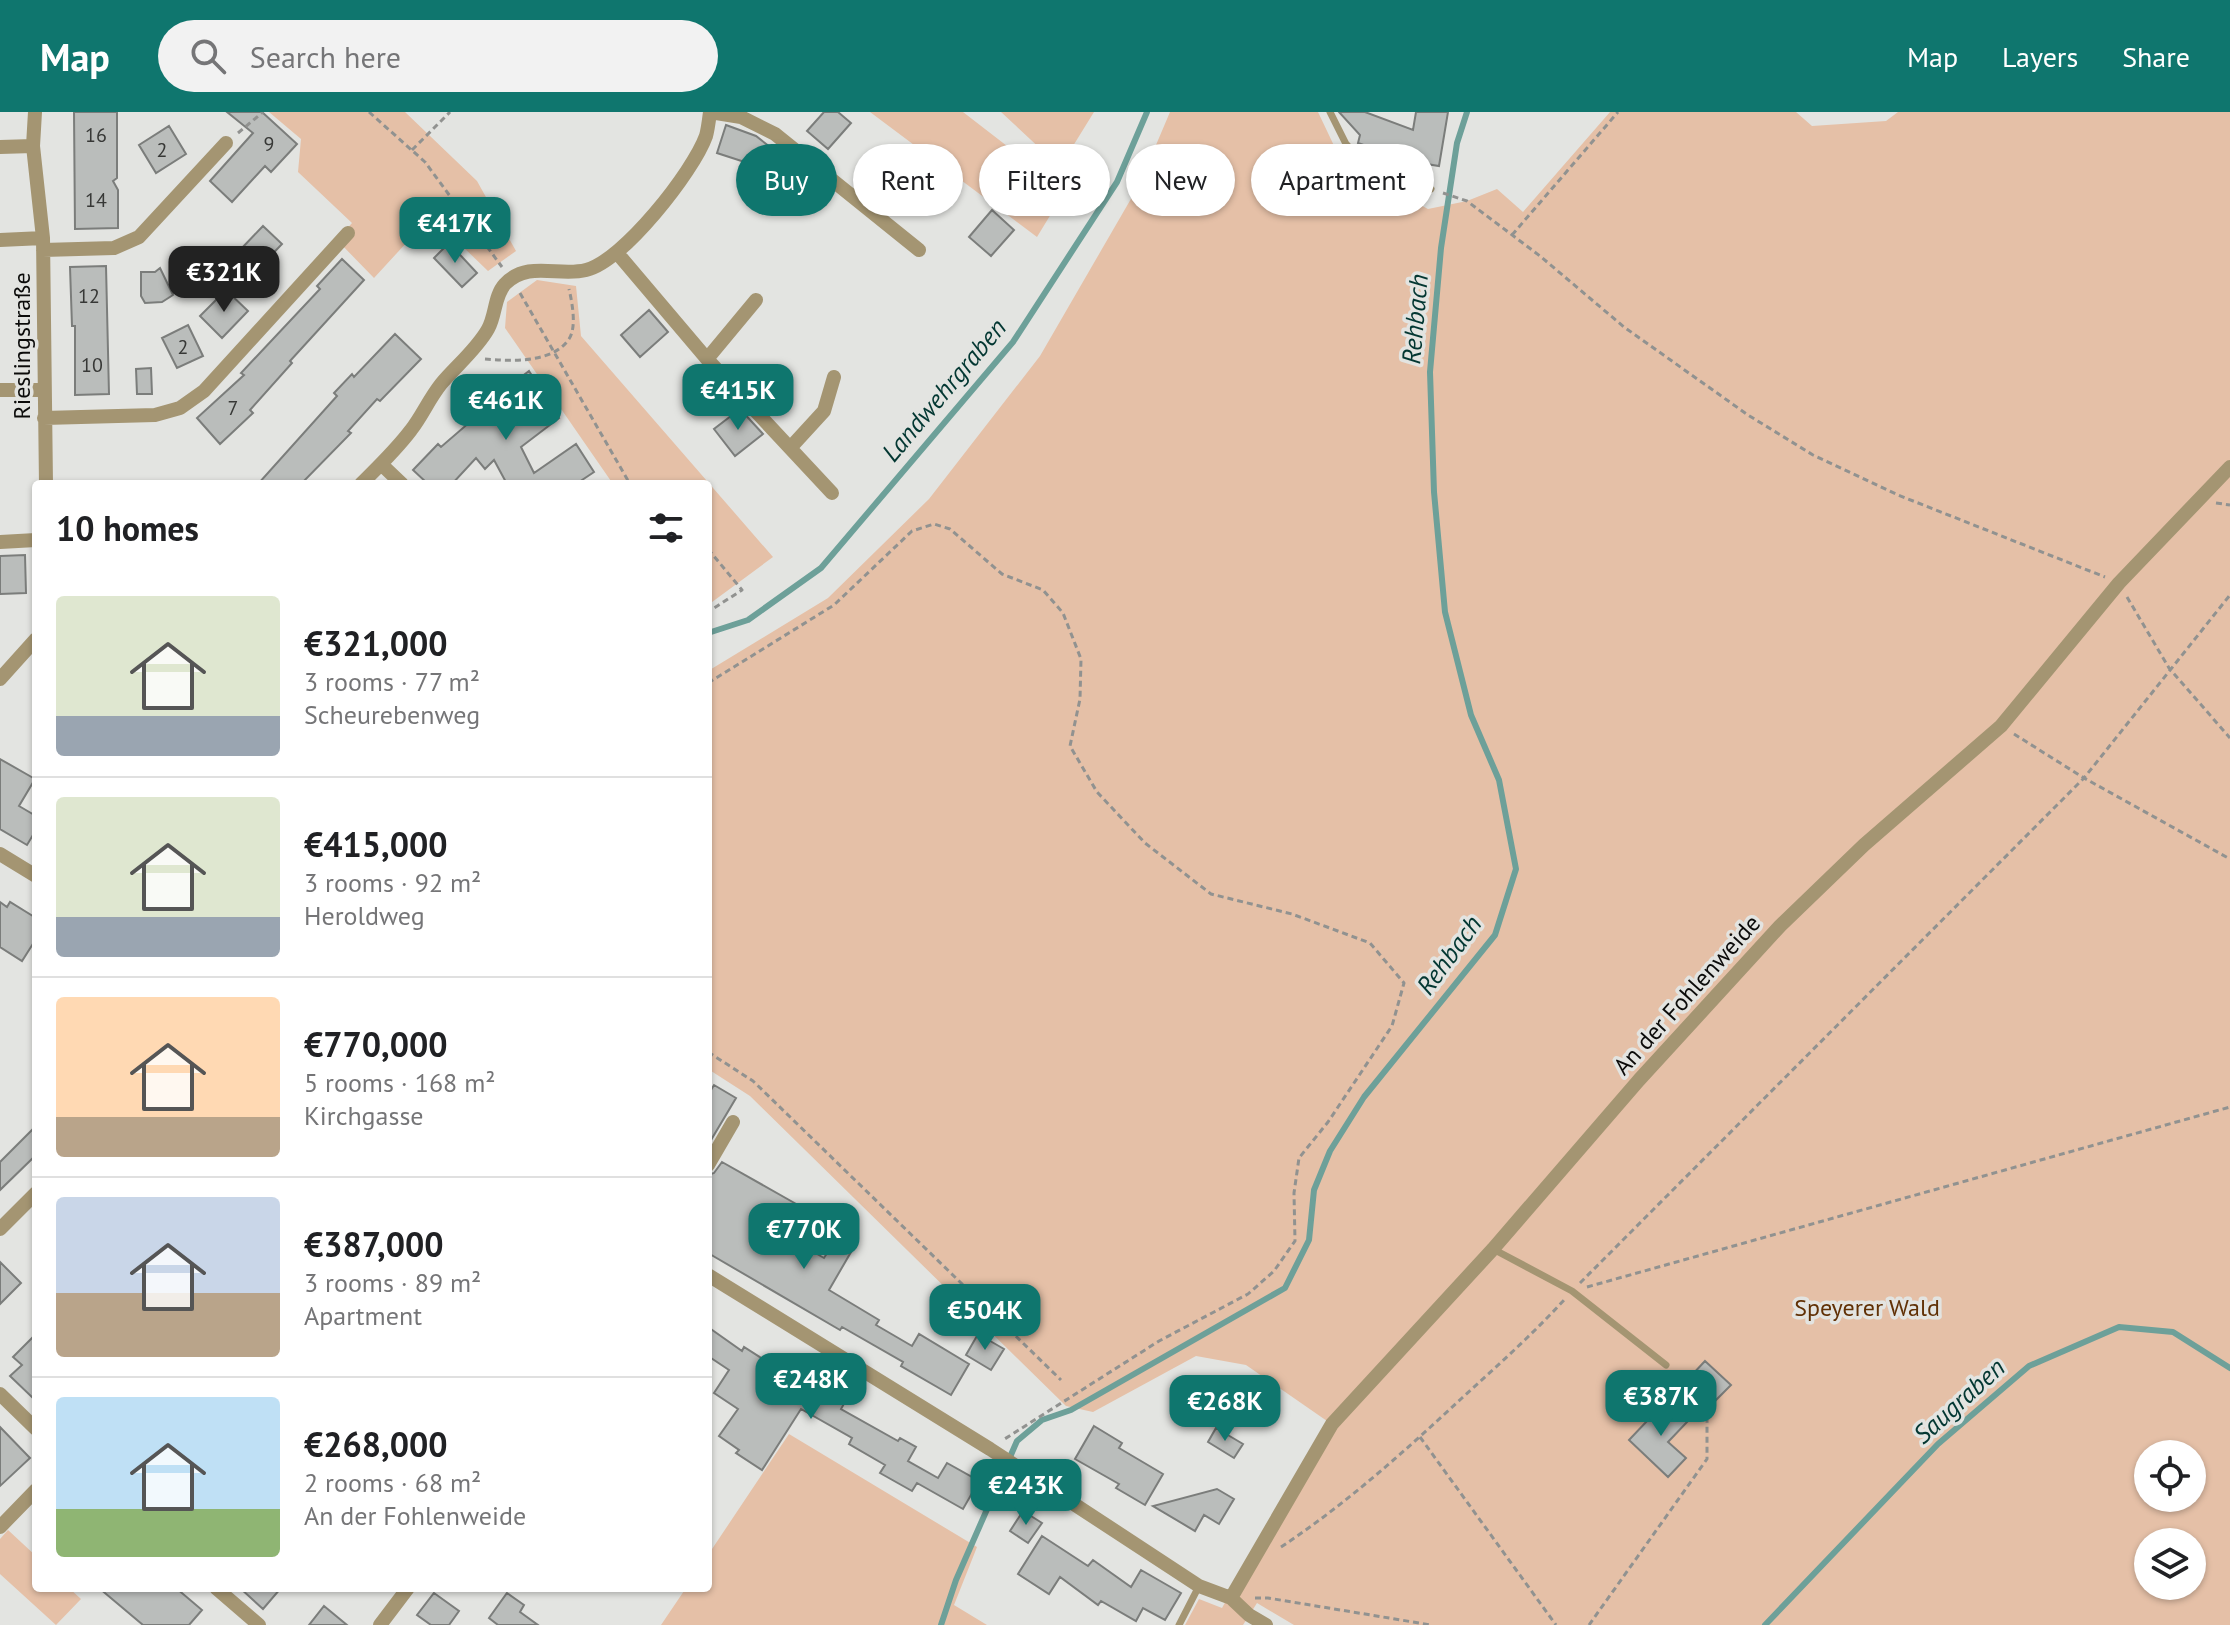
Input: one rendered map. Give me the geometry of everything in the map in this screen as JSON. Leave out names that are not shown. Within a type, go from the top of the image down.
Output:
[{"type":"street","name":"Rieslingstraße","points":[[35,112],[33,146],[43,244],[46,480]]},
{"type":"street","points":[[365,480],[411,430],[438,387],[488,330],[502,287],[524,271],[565,273],[586,270],[618,254],[675,186],[706,136],[710,112],[741,117],[775,134],[919,250]]},
{"type":"street","points":[[0,240],[114,248],[139,237],[226,143]]},
{"type":"street","points":[[0,147],[33,146]]},
{"type":"street","points":[[44,418],[155,415],[180,408],[204,391],[348,233]]},
{"type":"street","points":[[618,254],[707,359],[832,493]]},
{"type":"street","points":[[707,359],[756,300]]},
{"type":"street","points":[[791,447],[824,411],[834,377]]},
{"type":"street","points":[[0,390],[44,390]]},
{"type":"street","points":[[381,464],[398,480]]},
{"type":"street","name":"An der Fohlenweide","points":[[1231,1598],[1332,1424],[1493,1249],[1639,1080],[1780,926],[1864,845],[2001,726],[2119,583],[2230,467]]},
{"type":"street","points":[[0,542],[32,540]]},
{"type":"street","points":[[0,679],[32,643]]},
{"type":"street","points":[[0,854],[32,874]]},
{"type":"street","points":[[712,1158],[733,1122]]},
{"type":"street","points":[[2,1222],[32,1196]]},
{"type":"street","points":[[712,1277],[1025,1471],[1199,1586],[1231,1598],[1266,1625]]},
{"type":"street","points":[[0,1394],[32,1425]]},
{"type":"street","points":[[0,1527],[32,1494]]},
{"type":"street","points":[[221,1592],[259,1625]]},
{"type":"street","points":[[380,1625],[405,1592]]},
{"type":"lane","points":[[1330,112],[1346,144]]},
{"type":"lane","points":[[1493,1249],[1572,1291],[1666,1365]]},
{"type":"lane","points":[[1179,1625],[1199,1586]]},
{"type":"path","points":[[226,143],[263,112]]},
{"type":"path","points":[[369,112],[425,162],[511,278],[628,480]]},
{"type":"path","points":[[412,150],[450,112]]},
{"type":"path","points":[[1512,235],[1618,112]]},
{"type":"path","points":[[1434,190],[1467,201],[1624,327],[1748,415],[1813,455],[1898,495],[2119,583],[2169,668],[2230,738]]},
{"type":"path","points":[[465,356],[507,361],[535,359],[568,340],[572,327],[572,302],[565,273]]},
{"type":"path","points":[[712,681],[834,605],[912,531],[934,524],[950,529],[1002,574],[1043,590],[1063,613],[1081,659],[1080,699],[1070,746],[1097,792],[1145,843],[1211,894],[1292,914],[1370,943],[1404,983],[1392,1026],[1328,1122],[1299,1158],[1294,1193],[1295,1241],[1274,1271],[1248,1294],[1159,1341],[990,1449]]},
{"type":"path","points":[[712,554],[742,590],[712,609]]},
{"type":"path","points":[[1279,1548],[1312,1526],[1420,1437],[1538,1328],[2084,778],[2230,595]]},
{"type":"path","points":[[2001,726],[2084,778],[2230,859]]},
{"type":"path","points":[[712,1055],[753,1081],[1061,1380]]},
{"type":"path","points":[[1572,1291],[2230,1107]]},
{"type":"path","points":[[1589,1625],[1707,1459],[1707,1420],[1666,1365]]},
{"type":"path","points":[[1420,1437],[1556,1625]]},
{"type":"path","points":[[1231,1598],[1268,1598],[1431,1625]]},
{"type":"green space","points":[[269,112],[405,112],[477,181],[516,251],[488,271],[431,216],[374,278],[337,240],[352,223],[298,172],[301,139]]},
{"type":"green space","points":[[870,112],[963,112],[1004,144],[979,144],[979,194],[963,182],[963,144],[913,144]]},
{"type":"green space","points":[[1001,112],[1094,112],[1074,144],[1035,144]]},
{"type":"green space","name":"Speyerer Wald","points":[[1170,112],[1318,112],[1333,144],[1251,144],[1251,216],[1434,216],[1434,208],[1467,201],[1497,189],[1523,212],[1610,112],[1796,112],[1812,126],[1886,121],[1898,112],[2230,112],[2230,1625],[1294,1625],[1257,1603],[1243,1625],[1185,1625],[1199,1599],[1222,1608],[1327,1421],[1246,1365],[1196,1356],[1093,1412],[1066,1406],[750,1096],[712,1072],[712,669],[828,598],[929,499],[1040,356],[1126,207],[1126,216],[1235,216],[1235,144],[1156,144]]},
{"type":"green space","points":[[1009,216],[1050,216],[1037,237]]},
{"type":"green space","points":[[537,280],[576,286],[581,336],[706,480],[610,480],[505,328],[507,302]]},
{"type":"green space","points":[[712,487],[773,557],[712,602]]},
{"type":"green space","points":[[789,1434],[977,1547],[954,1605],[987,1625],[661,1625],[683,1592],[712,1592],[712,1549]]},
{"type":"green space","points":[[8,1530],[32,1552],[32,1592],[73,1592],[81,1599],[56,1625],[0,1574],[0,1539]]},
{"type":"building","points":[[74,112],[117,112],[117,178],[113,181],[118,190],[118,228],[75,229]]},
{"type":"building","points":[[227,112],[262,112],[297,144],[271,172],[265,166],[232,202],[210,181],[253,133]]},
{"type":"building","points":[[824,112],[838,112],[851,123],[832,144],[822,144],[807,131]]},
{"type":"building","points":[[1339,112],[1365,112],[1413,130],[1416,112],[1448,112],[1439,166],[1434,165],[1434,144],[1361,144],[1358,143],[1360,135]]},
{"type":"building","points":[[726,125],[756,136],[766,144],[736,144],[736,159],[717,153]]},
{"type":"building","points":[[169,126],[186,154],[156,173],[139,145]]},
{"type":"building","points":[[987,216],[999,216],[1014,230],[991,256],[969,237]]},
{"type":"building","points":[[263,226],[282,244],[259,268],[240,250]]},
{"type":"building","points":[[449,243],[477,273],[462,287],[434,258]]},
{"type":"building","points":[[342,259],[364,280],[290,361],[292,363],[250,410],[253,413],[220,444],[197,418],[244,375],[241,373],[320,289],[317,286]]},
{"type":"building","points":[[106,266],[109,394],[75,395],[75,326],[72,326],[70,267]]},
{"type":"building","points":[[160,268],[173,295],[162,302],[145,303],[141,296],[141,272],[155,272]]},
{"type":"building","points":[[226,290],[248,311],[222,338],[200,316]]},
{"type":"building","points":[[649,310],[668,332],[640,357],[621,335]]},
{"type":"building","points":[[188,325],[203,356],[177,368],[162,338]]},
{"type":"building","points":[[395,334],[421,359],[380,401],[377,399],[348,431],[351,433],[305,480],[262,480],[337,396],[334,393],[352,374],[354,377]]},
{"type":"building","points":[[151,368],[152,394],[137,394],[136,369]]},
{"type":"building","points":[[529,371],[559,418],[521,447],[534,473],[576,444],[594,472],[582,480],[505,480],[494,460],[485,469],[476,458],[456,480],[424,480],[413,470],[438,444],[441,447],[492,403],[490,401]]},
{"type":"building","points":[[740,409],[763,434],[735,456],[714,429]]},
{"type":"building","points":[[25,555],[26,593],[0,594],[0,556]]},
{"type":"building","points":[[0,759],[32,777],[32,784],[19,806],[32,814],[32,837],[27,845],[0,829]]},
{"type":"building","points":[[0,902],[7,907],[10,902],[32,916],[32,945],[22,961],[0,947]]},
{"type":"building","points":[[714,1085],[736,1098],[712,1138]]},
{"type":"building","points":[[32,1130],[32,1159],[0,1190],[0,1162]]},
{"type":"building","points":[[722,1162],[798,1205],[781,1233],[824,1258],[834,1242],[851,1252],[829,1290],[879,1320],[876,1325],[912,1346],[919,1334],[969,1364],[951,1395],[901,1366],[903,1362],[842,1327],[840,1330],[712,1255],[714,1173]]},
{"type":"building","points":[[0,1262],[21,1283],[0,1304]]},
{"type":"building","points":[[712,1330],[742,1351],[744,1347],[821,1393],[822,1389],[845,1402],[841,1409],[898,1441],[900,1438],[916,1447],[908,1461],[938,1478],[947,1463],[979,1481],[963,1509],[917,1483],[912,1491],[880,1473],[885,1465],[849,1444],[852,1438],[801,1409],[762,1470],[736,1453],[739,1450],[719,1436],[738,1409],[714,1393],[729,1370],[712,1359]]},
{"type":"building","points":[[978,1334],[1004,1349],[991,1370],[966,1355]]},
{"type":"building","points":[[32,1338],[32,1397],[10,1376],[22,1365],[13,1357]]},
{"type":"building","points":[[1705,1361],[1731,1385],[1716,1400],[1691,1376]]},
{"type":"building","points":[[1667,1400],[1688,1421],[1668,1442],[1686,1458],[1668,1477],[1629,1440]]},
{"type":"building","points":[[1094,1426],[1122,1443],[1119,1448],[1163,1474],[1145,1505],[1116,1488],[1119,1484],[1075,1459]]},
{"type":"building","points":[[0,1427],[30,1458],[0,1486]]},
{"type":"building","points":[[1216,1428],[1243,1444],[1234,1458],[1208,1442]]},
{"type":"building","points":[[1217,1489],[1234,1499],[1219,1524],[1204,1515],[1195,1531],[1153,1506]]},
{"type":"building","points":[[1023,1511],[1042,1523],[1028,1543],[1010,1531]]},
{"type":"building","points":[[1042,1536],[1088,1566],[1093,1560],[1131,1587],[1141,1570],[1181,1593],[1165,1620],[1143,1608],[1136,1621],[1101,1601],[1098,1605],[1060,1577],[1049,1594],[1018,1574]]},
{"type":"building","points":[[104,1592],[181,1592],[202,1610],[189,1625],[143,1625]]},
{"type":"building","points":[[244,1592],[278,1592],[263,1609]]},
{"type":"building","points":[[434,1593],[459,1611],[449,1625],[431,1625],[417,1615]]},
{"type":"building","points":[[507,1593],[524,1605],[520,1612],[538,1625],[498,1625],[489,1618]]},
{"type":"building","points":[[324,1606],[347,1625],[309,1625]]},
{"type":"waterway","name":"Landwehrgraben","points":[[712,632],[748,620],[821,568],[1013,342],[1117,182],[1147,112]]},
{"type":"waterway","name":"Rehbach","points":[[941,1625],[956,1580],[1017,1441],[1042,1420],[1071,1410],[1285,1288],[1309,1240],[1314,1190],[1330,1151],[1364,1097],[1495,935],[1516,869],[1499,780],[1471,715],[1445,612],[1434,492],[1430,372],[1441,248],[1457,143],[1467,112]]},
{"type":"waterway","name":"Saugraben","points":[[1765,1625],[1938,1444],[2029,1366],[2119,1327],[2173,1332],[2230,1368]]}]
